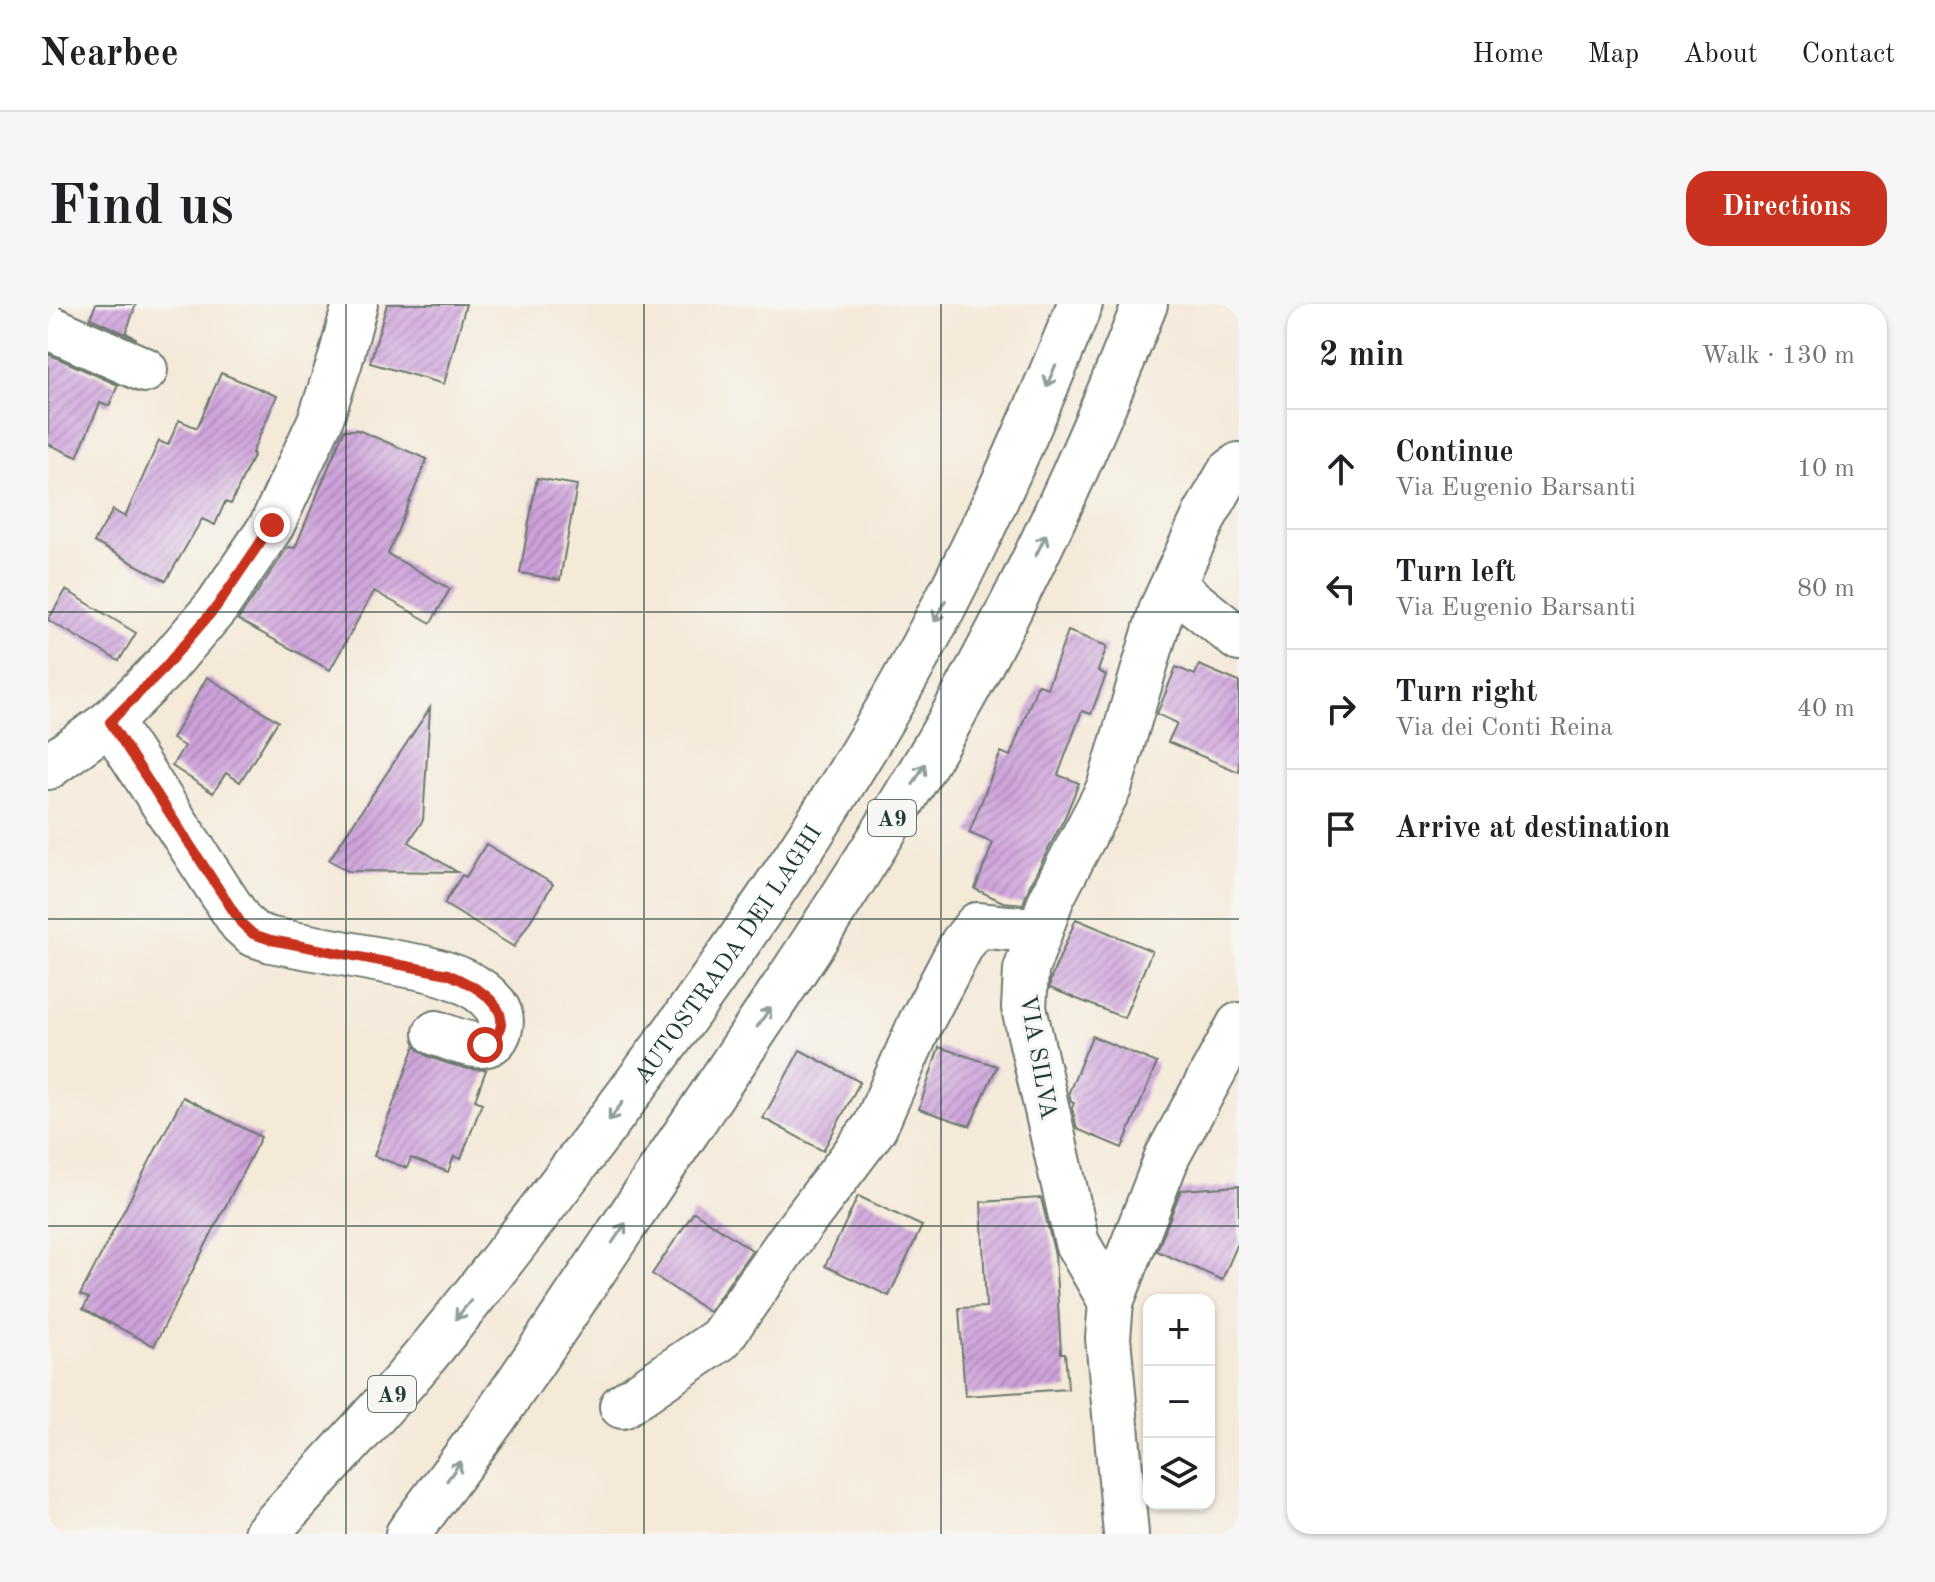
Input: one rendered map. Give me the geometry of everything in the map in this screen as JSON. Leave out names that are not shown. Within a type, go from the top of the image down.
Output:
[{"type":"main road","points":[[48,767],[110,722],[165,667],[217,606],[272,525],[320,421],[355,304]]},
{"type":"main road","name":"AUTOSTRADA DEI LAGHI","points":[[266,1534],[403,1382],[511,1249],[648,1070],[765,906],[875,730],[926,639],[979,536],[1080,304]]},
{"type":"main road","name":"A9","points":[[408,1534],[493,1419],[812,945],[917,777],[977,671],[1058,510],[1089,444],[1145,304]]},
{"type":"main road","points":[[48,327],[145,370]]},
{"type":"main road","name":"VIA SILVA","points":[[1111,1302],[1077,1243],[1024,1008],[1026,970],[1052,897],[1109,788],[1162,608],[1206,513],[1229,473],[1239,465]]},
{"type":"main road","points":[[1173,586],[1239,639]]},
{"type":"main road","points":[[110,722],[241,923],[253,934],[448,974],[483,993],[496,1006],[501,1017],[494,1042],[485,1045],[474,1046],[436,1033]]},
{"type":"main road","points":[[622,1406],[720,1339],[875,1127],[920,1024],[962,944],[977,925],[1040,931]]},
{"type":"main road","points":[[1126,1534],[1108,1338],[1111,1302],[1168,1155],[1239,1025]]},
{"type":"building","points":[[96,304],[136,304],[126,333],[137,339],[90,318]]},
{"type":"building","points":[[387,304],[466,304],[444,384],[370,363]]},
{"type":"building","points":[[48,354],[118,385],[109,406],[100,403],[77,457],[48,444]]},
{"type":"building","points":[[221,373],[277,396],[231,504],[225,502],[215,525],[202,519],[166,581],[94,542],[113,510],[125,517],[159,441],[168,445],[179,420],[197,428]]},
{"type":"building","points":[[344,430],[358,430],[427,459],[388,554],[450,589],[431,623],[374,591],[330,670],[238,620],[288,547],[295,548]]},
{"type":"building","points":[[537,478],[577,485],[560,580],[520,573]]},
{"type":"building","points":[[66,590],[136,633],[119,661],[48,620]]},
{"type":"building","points":[[1068,631],[1107,646],[1098,671],[1106,675],[1091,714],[1082,711],[1058,775],[1079,783],[1065,817],[1023,904],[1003,902],[975,889],[993,843],[969,833],[1001,752],[1010,756],[1038,684],[1047,688]]},
{"type":"building","points":[[1199,665],[1239,682],[1239,772],[1168,742],[1177,723],[1157,714],[1176,667],[1195,675]]},
{"type":"building","points":[[207,677],[278,721],[240,782],[226,773],[213,793],[172,766],[184,746],[172,739]]},
{"type":"building","points":[[430,708],[423,820],[409,842],[457,872],[348,871],[329,860]]},
{"type":"building","points":[[486,844],[553,884],[514,947],[444,904],[462,875],[466,877]]},
{"type":"building","points":[[1076,919],[1152,951],[1124,1018],[1050,988],[1050,980]]},
{"type":"building","points":[[1092,1036],[1157,1063],[1122,1148],[1077,1129],[1072,1108],[1074,1103],[1069,1092]]},
{"type":"building","points":[[415,1046],[427,1056],[446,1063],[486,1070],[475,1100],[482,1103],[461,1159],[454,1156],[448,1172],[411,1158],[407,1168],[374,1156]]},
{"type":"building","points":[[939,1047],[997,1066],[970,1126],[919,1109]]},
{"type":"building","points":[[800,1050],[860,1082],[823,1151],[763,1118]]},
{"type":"building","points":[[183,1097],[261,1137],[154,1346],[83,1309],[89,1298],[80,1295]]},
{"type":"building","points":[[1239,1186],[1239,1241],[1222,1280],[1157,1251],[1181,1190]]},
{"type":"building","points":[[858,1196],[922,1226],[889,1296],[825,1266]]},
{"type":"building","points":[[1041,1198],[1055,1255],[1061,1353],[1065,1353],[1068,1389],[965,1396],[959,1308],[986,1307],[981,1202]]},
{"type":"building","points":[[694,1212],[752,1250],[709,1312],[652,1274]]},
{"type":"route","points":[[272,525],[217,606],[165,667],[110,722],[241,923],[253,934],[424,968],[468,983],[496,1006],[501,1017],[494,1042],[485,1045]]}]
